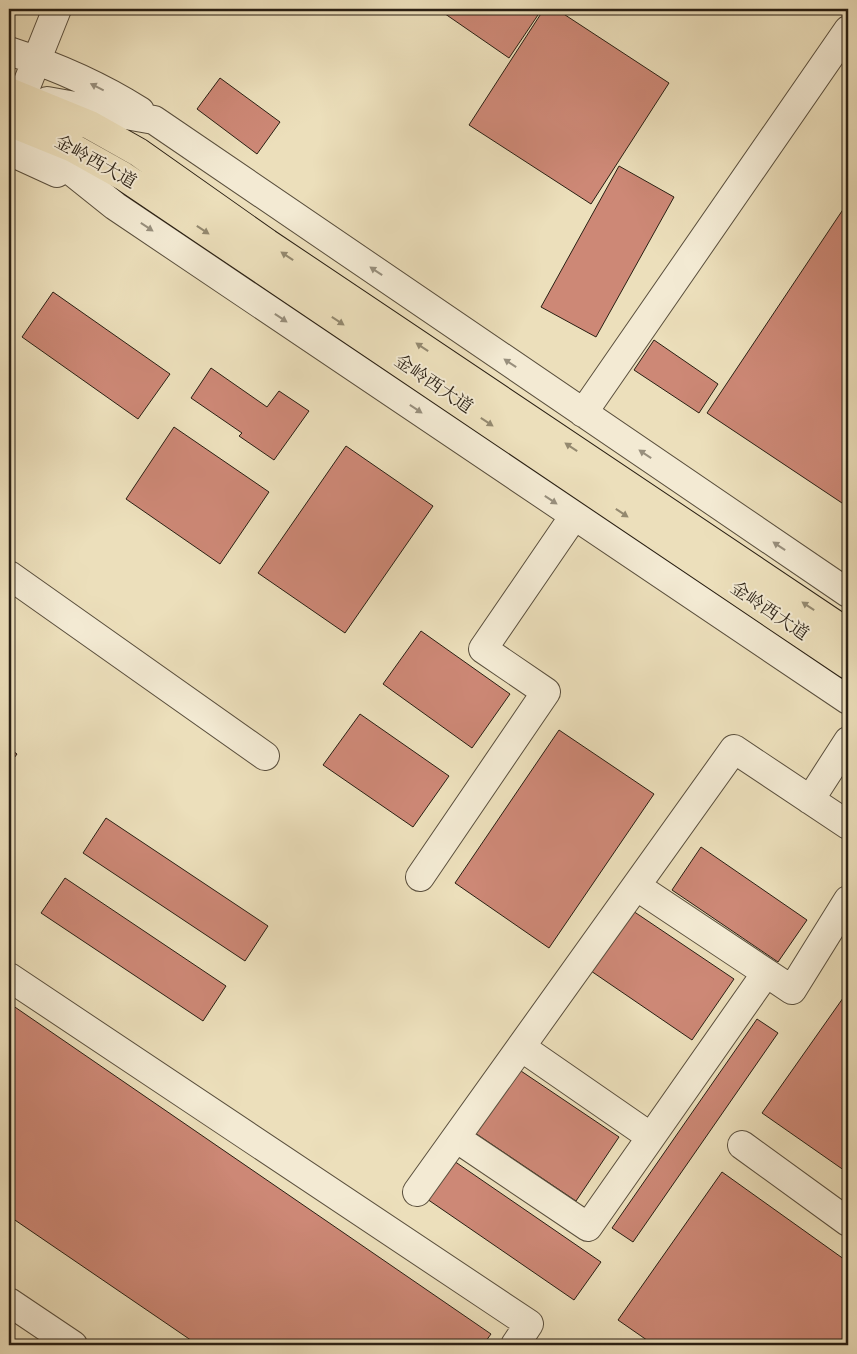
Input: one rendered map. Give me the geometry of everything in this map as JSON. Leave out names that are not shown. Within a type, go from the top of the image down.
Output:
[{"type":"main road","name":"金岭西大道","points":[[13,92],[90,125],[138,152],[275,248],[848,633]]},
{"type":"main road","name":"金岭西大道","points":[[9,124],[73,148],[123,176],[848,665]]},
{"type":"street","points":[[57,9],[37,60],[13,92],[9,124],[115,206]]},
{"type":"street","points":[[584,413],[848,30]]},
{"type":"street","points":[[9,51],[37,60],[118,97],[584,413],[845,584]]},
{"type":"street","points":[[13,92],[154,120]]},
{"type":"street","points":[[9,151],[44,166],[115,206],[848,700]]},
{"type":"street","points":[[420,877],[546,692],[483,649],[574,516]]},
{"type":"street","points":[[9,575],[264,756]]},
{"type":"street","points":[[810,800],[848,741]]},
{"type":"street","points":[[418,1192],[734,749],[848,825]]},
{"type":"street","points":[[636,886],[792,990],[848,900]]},
{"type":"street","points":[[456,1138],[588,1227],[766,973]]},
{"type":"street","points":[[9,977],[529,1324],[514,1345]]},
{"type":"street","points":[[521,1047],[651,1137]]},
{"type":"street","points":[[742,1145],[848,1222]]},
{"type":"street","points":[[9,1302],[74,1345]]},
{"type":"building","points":[[438,9],[542,9],[509,58]]},
{"type":"building","points":[[544,9],[556,9],[669,83],[591,204],[469,125]]},
{"type":"building","points":[[220,78],[280,122],[257,154],[197,109]]},
{"type":"building","points":[[619,166],[674,197],[596,337],[541,307]]},
{"type":"building","points":[[848,202],[848,507],[707,413]]},
{"type":"building","points":[[53,292],[170,374],[138,419],[22,337]]},
{"type":"building","points":[[654,340],[718,384],[699,413],[634,370]]},
{"type":"building","points":[[211,368],[267,407],[279,391],[309,411],[274,460],[239,436],[242,433],[191,398]]},
{"type":"building","points":[[174,427],[269,492],[220,564],[126,499]]},
{"type":"building","points":[[346,446],[433,506],[345,633],[258,573]]},
{"type":"building","points":[[421,631],[510,694],[472,748],[383,684]]},
{"type":"building","points":[[360,714],[449,776],[413,827],[323,765]]},
{"type":"building","points":[[559,730],[654,794],[549,948],[455,883]]},
{"type":"building","points":[[9,748],[17,754],[9,765]]},
{"type":"building","points":[[106,818],[268,926],[245,961],[83,853]]},
{"type":"building","points":[[701,847],[807,920],[778,962],[672,890]]},
{"type":"building","points":[[65,878],[226,986],[203,1021],[41,913]]},
{"type":"building","points":[[633,911],[734,979],[692,1040],[591,971]]},
{"type":"building","points":[[848,991],[848,1173],[762,1113]]},
{"type":"building","points":[[9,1003],[491,1334],[483,1345],[198,1345],[9,1216]]},
{"type":"building","points":[[757,1019],[778,1033],[633,1242],[612,1228]]},
{"type":"building","points":[[518,1069],[619,1137],[576,1201],[475,1133]]},
{"type":"building","points":[[454,1161],[601,1262],[574,1300],[427,1199]]},
{"type":"building","points":[[722,1172],[848,1262],[848,1345],[654,1345],[618,1320]]}]
